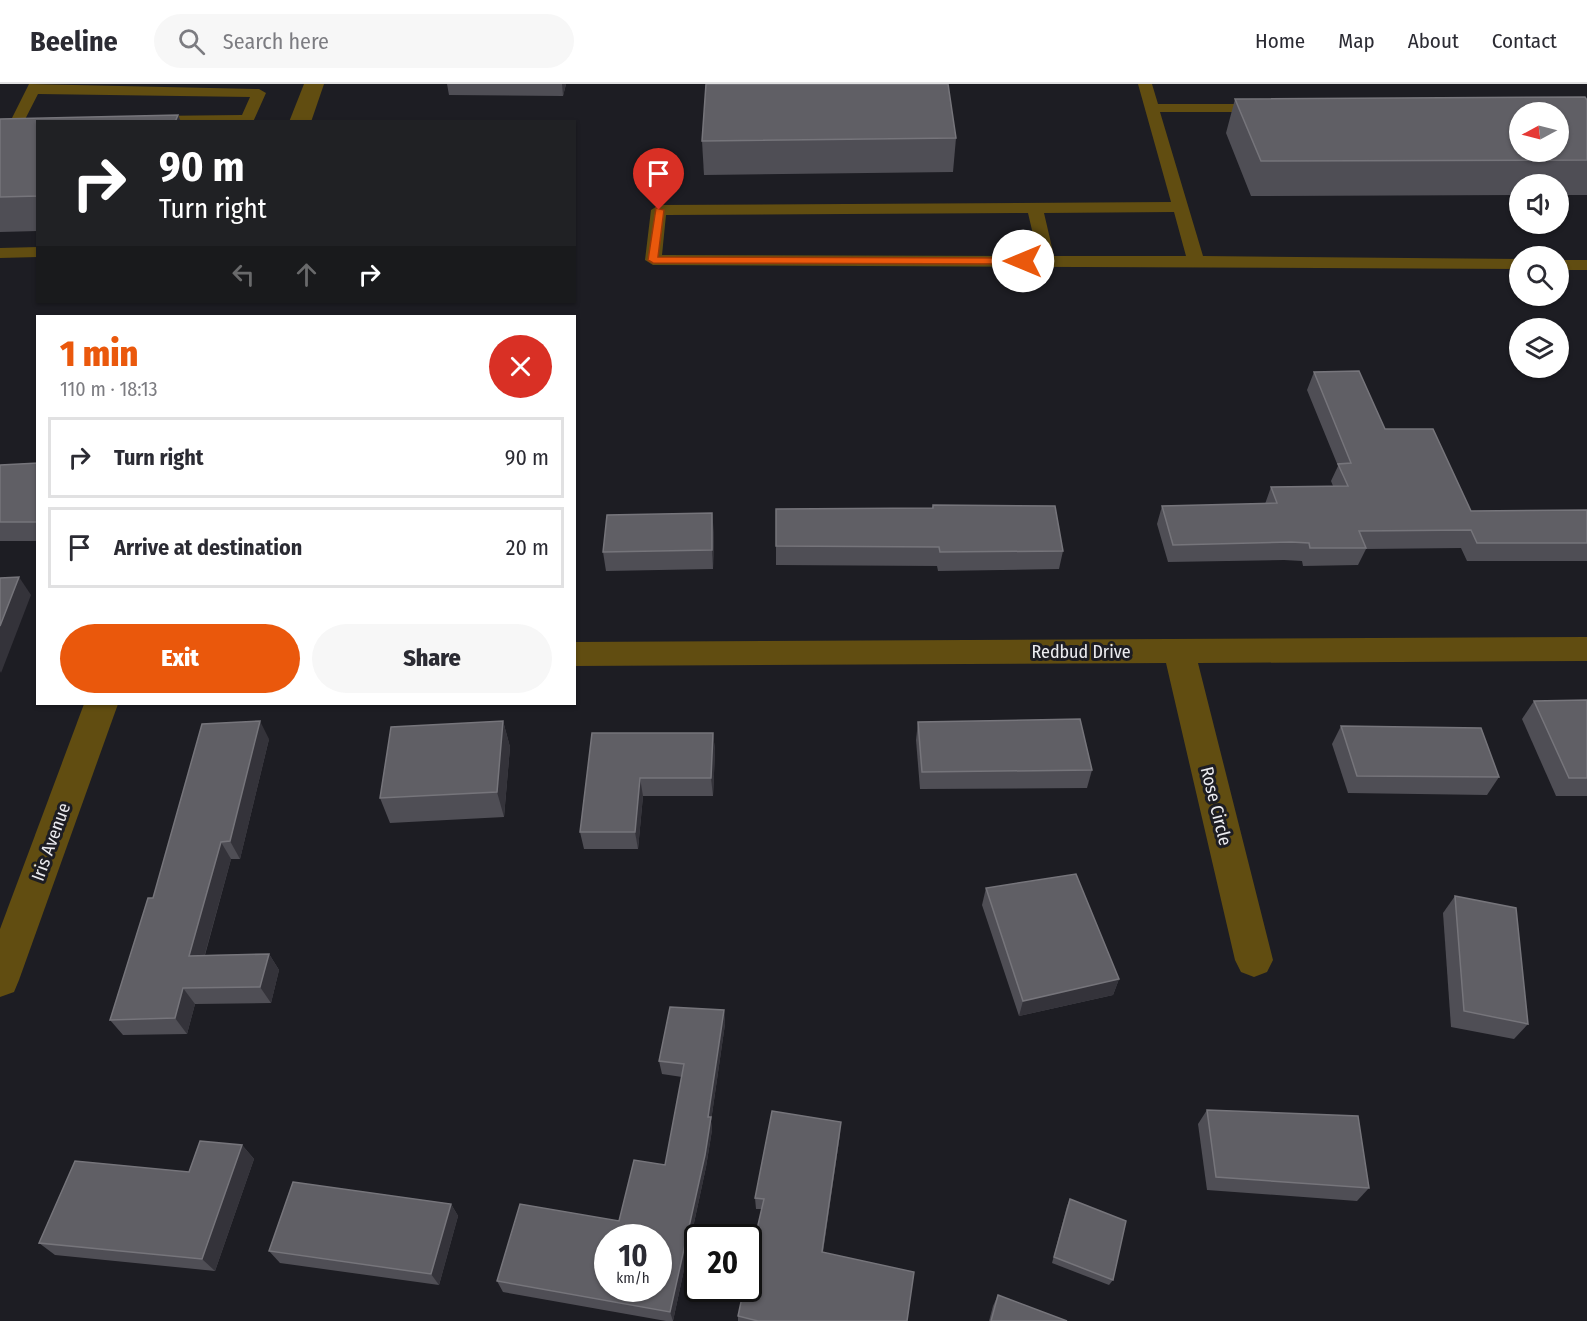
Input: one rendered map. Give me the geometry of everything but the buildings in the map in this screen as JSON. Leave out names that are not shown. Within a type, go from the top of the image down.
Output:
[{"type":"street","points":[[301,120],[314,84]]},
{"type":"street","name":"Redbud Drive","points":[[576,654],[1587,649]]},
{"type":"street","name":"Rose Circle","points":[[1179,651],[1254,960]]},
{"type":"street","name":"Iris Avenue","points":[[0,980],[101,705]]},
{"type":"lane","points":[[1145,84],[1154,108],[1179,207],[1196,261]]},
{"type":"lane","points":[[10,136],[23,121],[34,87],[259,93],[247,119],[132,120]]},
{"type":"lane","points":[[1154,108],[1273,108]]},
{"type":"lane","points":[[1179,207],[659,210],[653,260],[1509,264]]},
{"type":"lane","points":[[1035,208],[1047,261]]},
{"type":"lane","points":[[0,253],[36,252]]},
{"type":"lane","points":[[1569,265],[1587,265]]},
{"type":"route","points":[[659,210],[653,260],[1023,261]]}]
